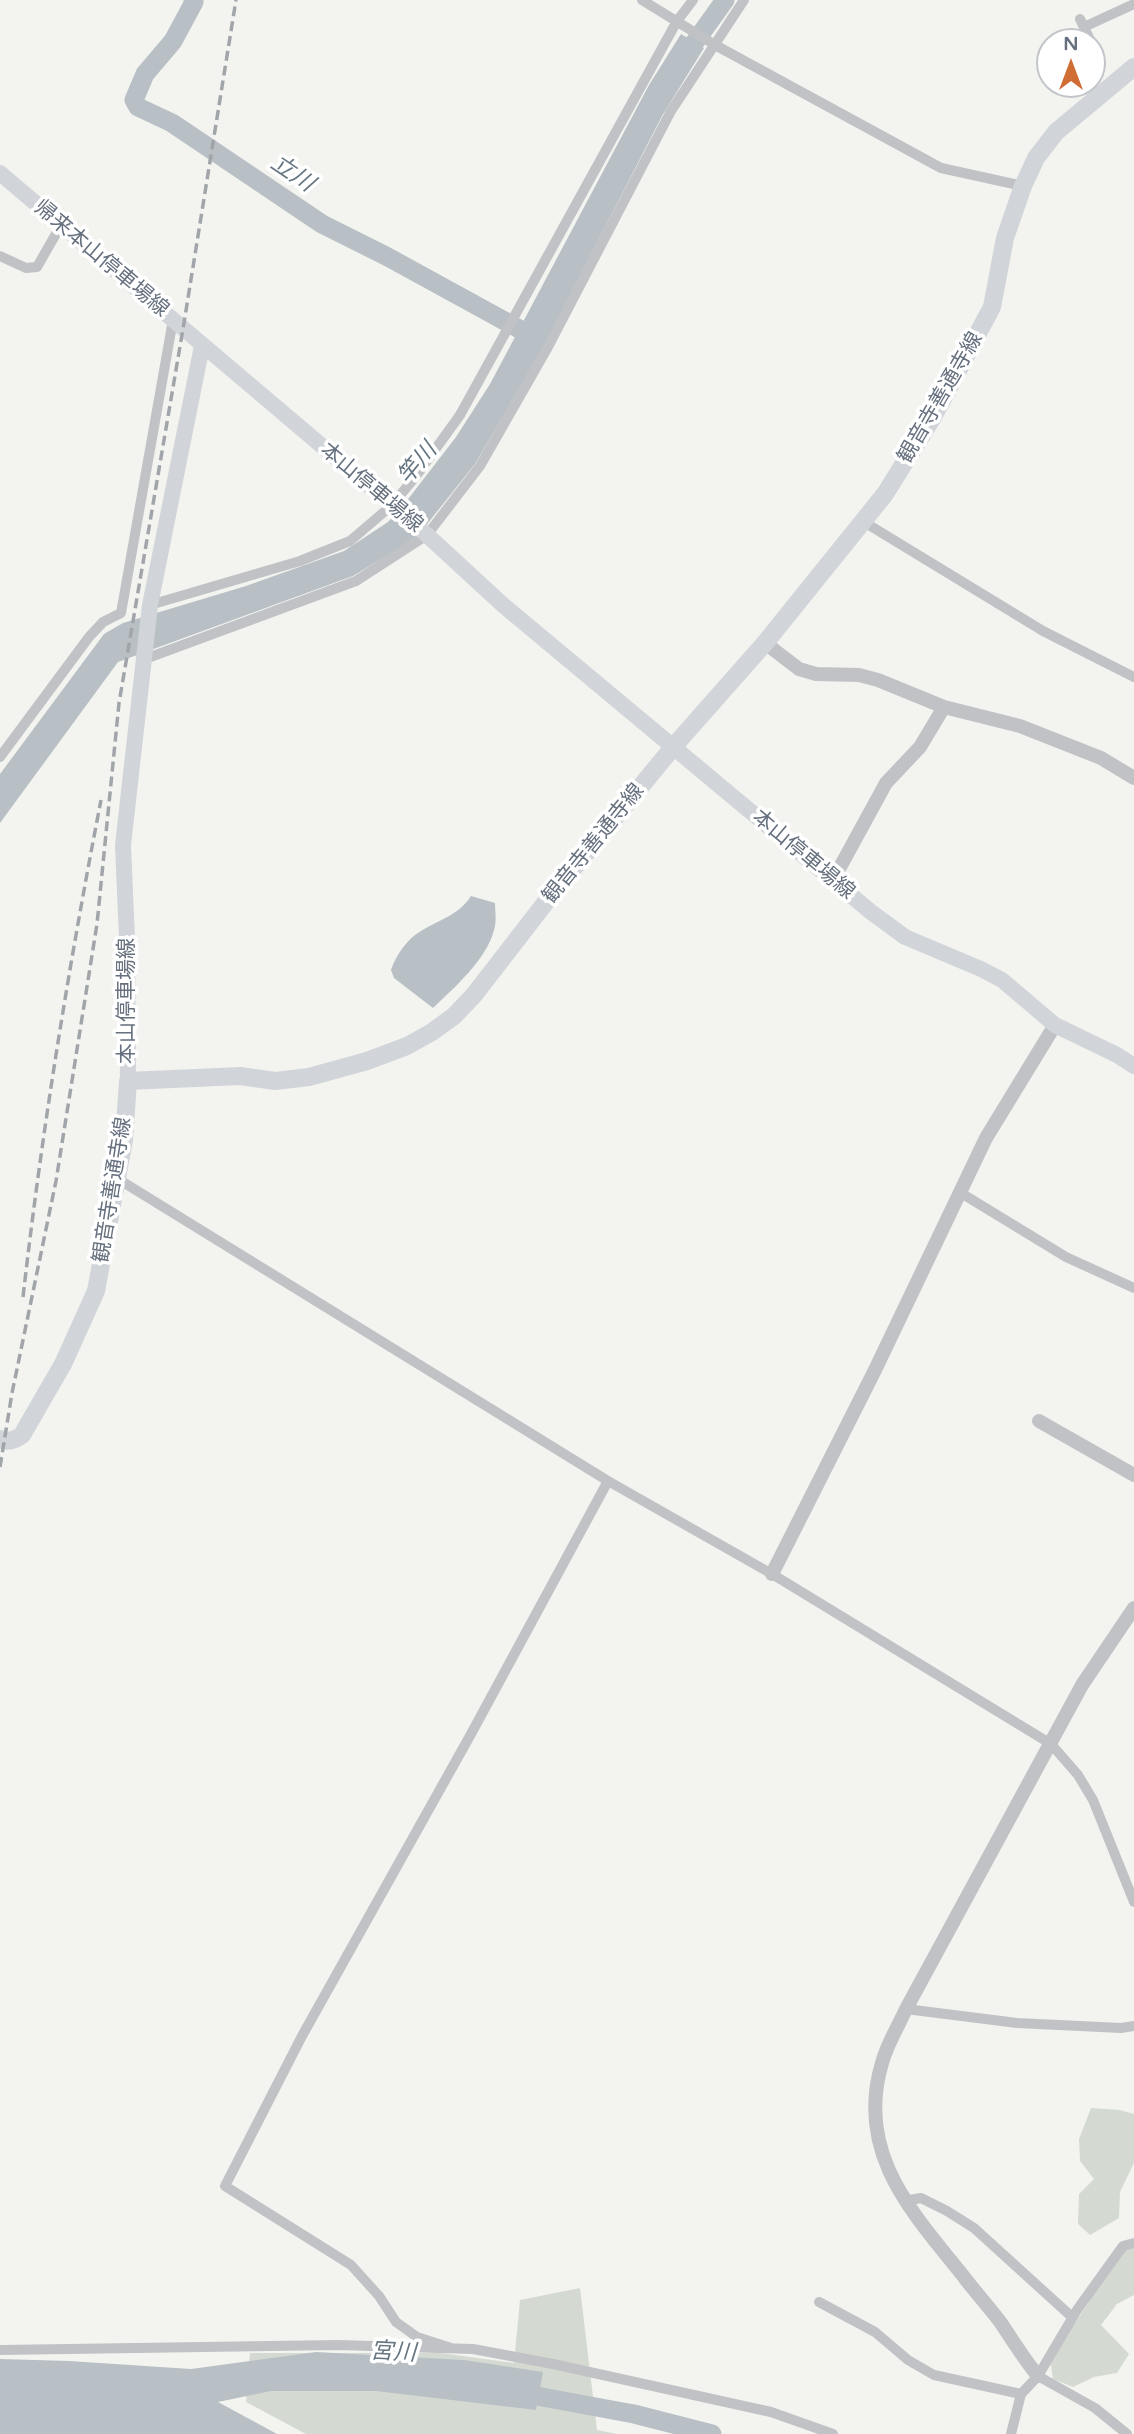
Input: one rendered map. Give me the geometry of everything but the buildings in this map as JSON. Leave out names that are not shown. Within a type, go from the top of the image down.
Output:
[{"type":"main road","name":"観音寺善通寺線","points":[[0,1439],[15,1440],[22,1435],[63,1364],[96,1291],[124,1140],[128,1081],[240,1076],[275,1081],[290,1080],[367,1061],[407,1046],[454,1016],[474,995],[549,898],[674,747],[765,643],[885,494],[933,417],[992,307],[1005,238],[1036,158],[1056,132],[1134,68]]},
{"type":"main road","name":"帰来本山停車場線","points":[[0,173],[202,346]]},
{"type":"main road","name":"本山停車場線","points":[[128,1081],[123,845],[150,605],[202,346],[425,533],[503,605],[832,880],[905,937],[1002,980],[1055,1025],[1134,1066]]},
{"type":"street","points":[[642,0],[713,44],[941,168],[1023,186]]},
{"type":"street","points":[[150,605],[300,561],[350,541],[394,508],[460,415],[694,0]]},
{"type":"street","points":[[145,659],[356,581],[425,533],[480,466],[548,347],[671,111],[744,0]]},
{"type":"street","points":[[1084,28],[1082,23],[1134,4]]},
{"type":"street","points":[[0,256],[26,268],[37,267],[61,225]]},
{"type":"street","points":[[0,757],[89,637],[103,622],[121,613],[173,320]]},
{"type":"street","points":[[864,522],[1044,631],[1134,677]]},
{"type":"street","points":[[765,643],[799,669],[816,674],[859,675],[944,707],[1020,726],[1101,758],[1134,778]]},
{"type":"street","points":[[832,880],[886,783],[920,747],[944,707]]},
{"type":"street","points":[[772,1574],[986,1138],[1055,1025]]},
{"type":"street","points":[[118,1179],[608,1481],[772,1574],[1051,1744],[1078,1775],[1093,1800],[1134,1902]]},
{"type":"street","points":[[961,1193],[1066,1257],[1134,1288]]},
{"type":"street","points":[[1039,1422],[1134,1475]]},
{"type":"street","points":[[452,2348],[417,2337],[397,2322],[379,2296],[351,2265],[225,2186],[302,2036],[471,1734],[608,1481]]},
{"type":"street","points":[[1127,2434],[1095,2408],[1038,2376],[999,2321],[904,2200],[881,2153],[875,2109],[876,2086],[882,2062],[906,2009],[1082,1685],[1134,1608]]},
{"type":"street","points":[[906,2009],[1017,2024],[1121,2028],[1134,2026]]},
{"type":"street","points":[[904,2200],[921,2198],[974,2228],[1072,2317]]},
{"type":"street","points":[[1011,2434],[1021,2394],[1038,2376],[1072,2317],[1123,2246],[1134,2243]]},
{"type":"street","points":[[819,2302],[875,2332],[908,2360],[934,2375],[1021,2394]]},
{"type":"street","points":[[0,2350],[338,2346],[472,2349],[674,2389],[771,2412],[833,2434]]},
{"type":"shaded area","points":[[681,34],[704,48],[662,116],[545,344],[475,464],[424,528],[411,541],[353,576],[118,662],[0,823],[0,774],[104,634],[123,623],[246,586],[344,551],[388,522],[402,507],[456,437],[490,384],[649,85]]},
{"type":"shaded area","points":[[471,896],[495,903],[494,930],[477,962],[433,1008],[394,978],[391,970],[399,953],[411,938],[455,913]]},
{"type":"shaded area","points":[[1091,2108],[1134,2114],[1134,2163],[1120,2192],[1119,2218],[1090,2235],[1078,2224],[1079,2194],[1094,2179],[1080,2161],[1079,2139]]},
{"type":"shaded area","points":[[1134,2248],[1134,2295],[1117,2304],[1101,2325],[1129,2354],[1117,2373],[1094,2377],[1073,2387],[1053,2379],[1050,2360],[1124,2250]]},
{"type":"shaded area","points":[[580,2288],[597,2430],[617,2434],[306,2434],[246,2402],[250,2353],[441,2353],[514,2363],[520,2300]]},
{"type":"shaded area","points":[[316,2352],[464,2360],[543,2372],[536,2410],[376,2391],[271,2391],[218,2402],[277,2434],[0,2434],[0,2359],[191,2369]]},
{"type":"waterway","name":"立川","points":[[193,0],[173,41],[145,74],[134,100],[138,107],[172,123],[322,224],[532,336]]},
{"type":"waterway","name":"竿川","points":[[687,53],[725,0]]},
{"type":"waterway","name":"宮川","points":[[515,2392],[634,2414],[712,2434]]},
{"type":"railway","points":[[0,1467],[12,1393],[56,1181],[97,924],[119,703],[236,0]]},
{"type":"railway","points":[[23,1297],[57,1048],[101,800]]}]
